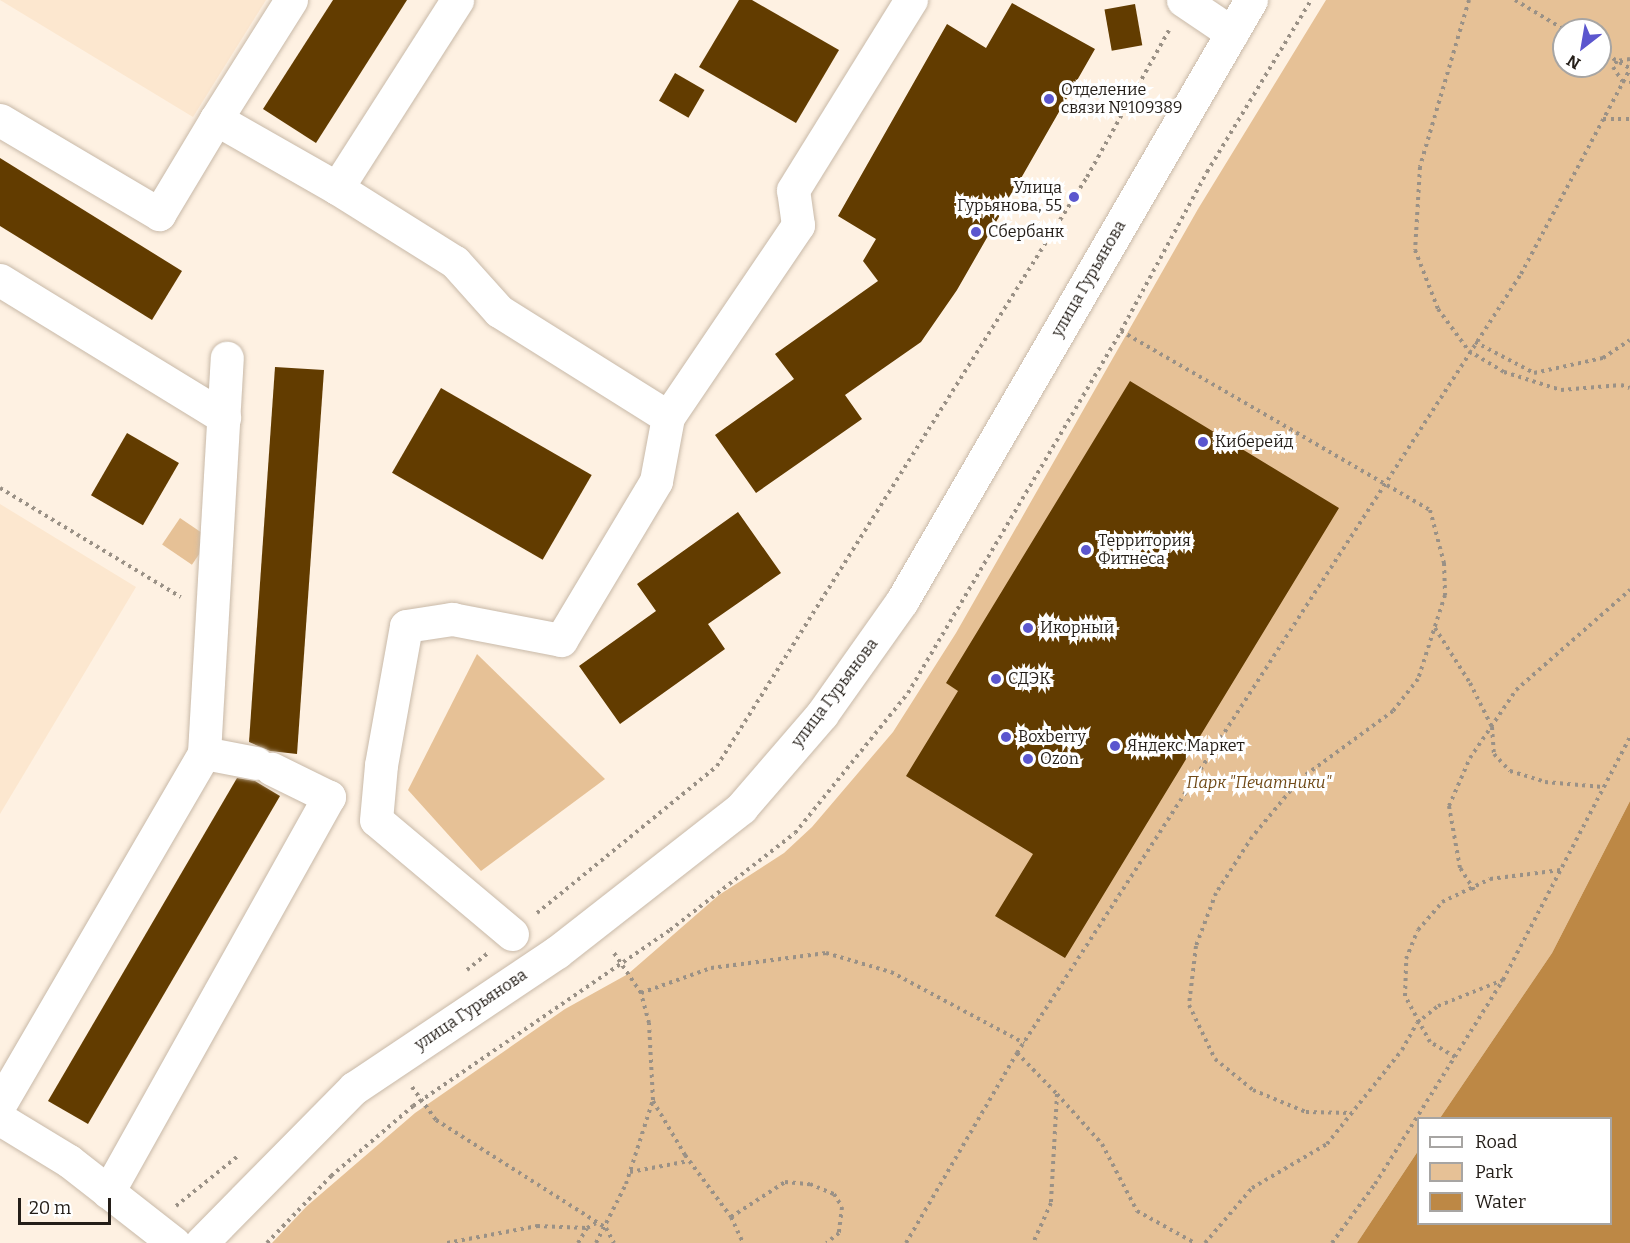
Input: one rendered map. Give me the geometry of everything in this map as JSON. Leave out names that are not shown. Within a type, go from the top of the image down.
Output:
[{"type":"street","points":[[0,120],[159,214],[291,0]]},
{"type":"street","points":[[337,188],[457,0]]},
{"type":"street","points":[[512,934],[376,820],[381,765],[406,626],[452,619],[561,640],[656,482],[668,417],[798,225],[793,190],[911,0]]},
{"type":"street","points":[[1184,0],[1232,33]]},
{"type":"street","name":"улица Гурьянова","points":[[201,1243],[354,1088],[557,952],[741,808],[822,714],[902,601],[1251,0]]},
{"type":"street","points":[[216,119],[337,188],[455,262],[499,311],[668,417]]},
{"type":"street","points":[[0,280],[224,417]]},
{"type":"street","points":[[0,1104],[204,753],[227,358]]},
{"type":"street","points":[[108,1191],[329,797],[264,766],[204,753]]},
{"type":"street","points":[[0,1119],[69,1161],[163,1234]]},
{"type":"path","points":[[458,978],[717,766],[1087,177],[1184,0]]},
{"type":"path","points":[[1121,331],[1207,172],[1311,0]]},
{"type":"path","points":[[1469,0],[1420,167],[1415,250],[1438,309],[1469,351],[1504,372],[1561,390],[1621,385],[1630,388]]},
{"type":"path","points":[[1515,0],[1552,22]]},
{"type":"path","points":[[906,1243],[1017,1053],[1521,273],[1630,69],[1612,58]]},
{"type":"path","points":[[1630,59],[1617,61],[1613,67],[1623,81],[1630,82]]},
{"type":"path","points":[[1603,119],[1630,119]]},
{"type":"path","points":[[1129,336],[1387,482],[1430,510],[1444,563],[1446,595],[1418,679],[1393,711],[1300,779],[1252,837],[1216,893],[1196,946],[1189,1005],[1215,1059],[1253,1090],[1306,1112],[1352,1113]]},
{"type":"path","points":[[1475,342],[1534,373],[1603,358],[1630,340]]},
{"type":"path","points":[[0,488],[212,616]]},
{"type":"path","points":[[1474,890],[1460,868],[1449,806],[1470,758],[1516,690],[1630,590]]},
{"type":"path","points":[[1434,627],[1470,683],[1492,727],[1494,754],[1510,771],[1545,782],[1603,788]]},
{"type":"path","points":[[1417,1117],[1503,980],[1630,736]]},
{"type":"path","points":[[1455,1057],[1430,1042],[1417,1023],[1405,996],[1406,959],[1418,930],[1442,902],[1474,890],[1490,879],[1560,870]]},
{"type":"path","points":[[641,993],[711,968],[826,953],[891,972],[1024,1043]]},
{"type":"path","points":[[596,1243],[606,1228],[630,1173],[653,1100],[649,1023],[641,993],[628,974]]},
{"type":"path","points":[[1205,1243],[1252,1188],[1327,1144],[1402,1050],[1417,1023],[1438,1006],[1503,980]]},
{"type":"path","points":[[1017,1053],[1102,1144],[1137,1211],[1195,1243]]},
{"type":"path","points":[[394,1062],[436,1120],[606,1228],[614,1243]]},
{"type":"path","points":[[1033,1243],[1051,1203],[1057,1094]]},
{"type":"path","points":[[653,1100],[689,1161],[731,1217],[743,1243]]},
{"type":"path","points":[[1332,1243],[1375,1184],[1417,1117]]},
{"type":"path","points":[[163,1234],[245,1150]]},
{"type":"path","points":[[630,1173],[689,1161]]},
{"type":"path","points":[[731,1217],[785,1182],[810,1184],[834,1194],[842,1207],[839,1233],[826,1243]]},
{"type":"path","points":[[578,1243],[586,1228],[596,1222]]},
{"type":"path","points":[[447,1243],[537,1226],[586,1228]]},
{"type":"shaded area","points":[[0,0],[266,0],[193,117]]},
{"type":"shaded area","points":[[0,504],[136,587],[0,814]]},
{"type":"green space","name":"Парк \"Печатники\"","points":[[1326,0],[1630,0],[1630,801],[1552,953],[1441,1117],[1417,1117],[1417,1153],[1357,1243],[272,1243],[307,1206],[415,1113],[565,1009],[628,974],[719,895],[784,853],[812,827],[893,732],[956,633],[1198,209]]},
{"type":"green space","points":[[180,518],[210,538],[192,565],[162,545]]},
{"type":"green space","points":[[477,654],[605,779],[481,871],[408,790]]},
{"type":"water","points":[[1630,801],[1630,1243],[1357,1243],[1417,1153],[1417,1225],[1612,1225],[1612,1117],[1441,1117],[1552,953]]},
{"type":"building","points":[[333,0],[407,0],[316,143],[263,109]]},
{"type":"building","points":[[739,0],[752,0],[839,50],[796,123],[699,67]]},
{"type":"building","points":[[1012,3],[1095,49],[957,290],[921,342],[845,395],[862,419],[756,493],[715,435],[794,379],[775,354],[878,281],[863,261],[876,239],[838,216],[947,24],[986,48]]},
{"type":"building","points":[[1135,4],[1142,45],[1112,51],[1104,9]]},
{"type":"building","points":[[675,73],[704,90],[688,118],[659,101]]},
{"type":"building","points":[[0,158],[182,271],[152,320],[0,226]]},
{"type":"building","points":[[275,367],[324,370],[297,754],[270,751],[249,742]]},
{"type":"building","points":[[1130,381],[1339,508],[1065,958],[995,916],[1033,854],[906,776],[958,691],[946,683]]},
{"type":"building","points":[[441,388],[592,475],[543,560],[392,473]]},
{"type":"building","points":[[127,433],[179,463],[143,525],[91,495]]},
{"type":"building","points":[[738,512],[781,573],[708,624],[725,649],[620,724],[579,666],[656,611],[637,584]]},
{"type":"building","points":[[237,778],[255,781],[280,796],[88,1124],[48,1101]]},
{"type":"place","name":"Отделение связи №109389","points":[[1049,99]]},
{"type":"place","name":"Улица Гурьянова, 55","points":[[1074,197]]},
{"type":"place","name":"Сбербанк","points":[[976,232]]},
{"type":"place","name":"Киберейд","points":[[1203,442]]},
{"type":"place","name":"Территория Фитнеса","points":[[1086,550]]},
{"type":"place","name":"Икорный","points":[[1028,628]]},
{"type":"place","name":"СДЭК","points":[[996,679]]},
{"type":"place","name":"Boxberry","points":[[1006,737]]},
{"type":"place","name":"Яндекс.Маркет","points":[[1115,746]]},
{"type":"place","name":"Ozon","points":[[1028,759]]}]
